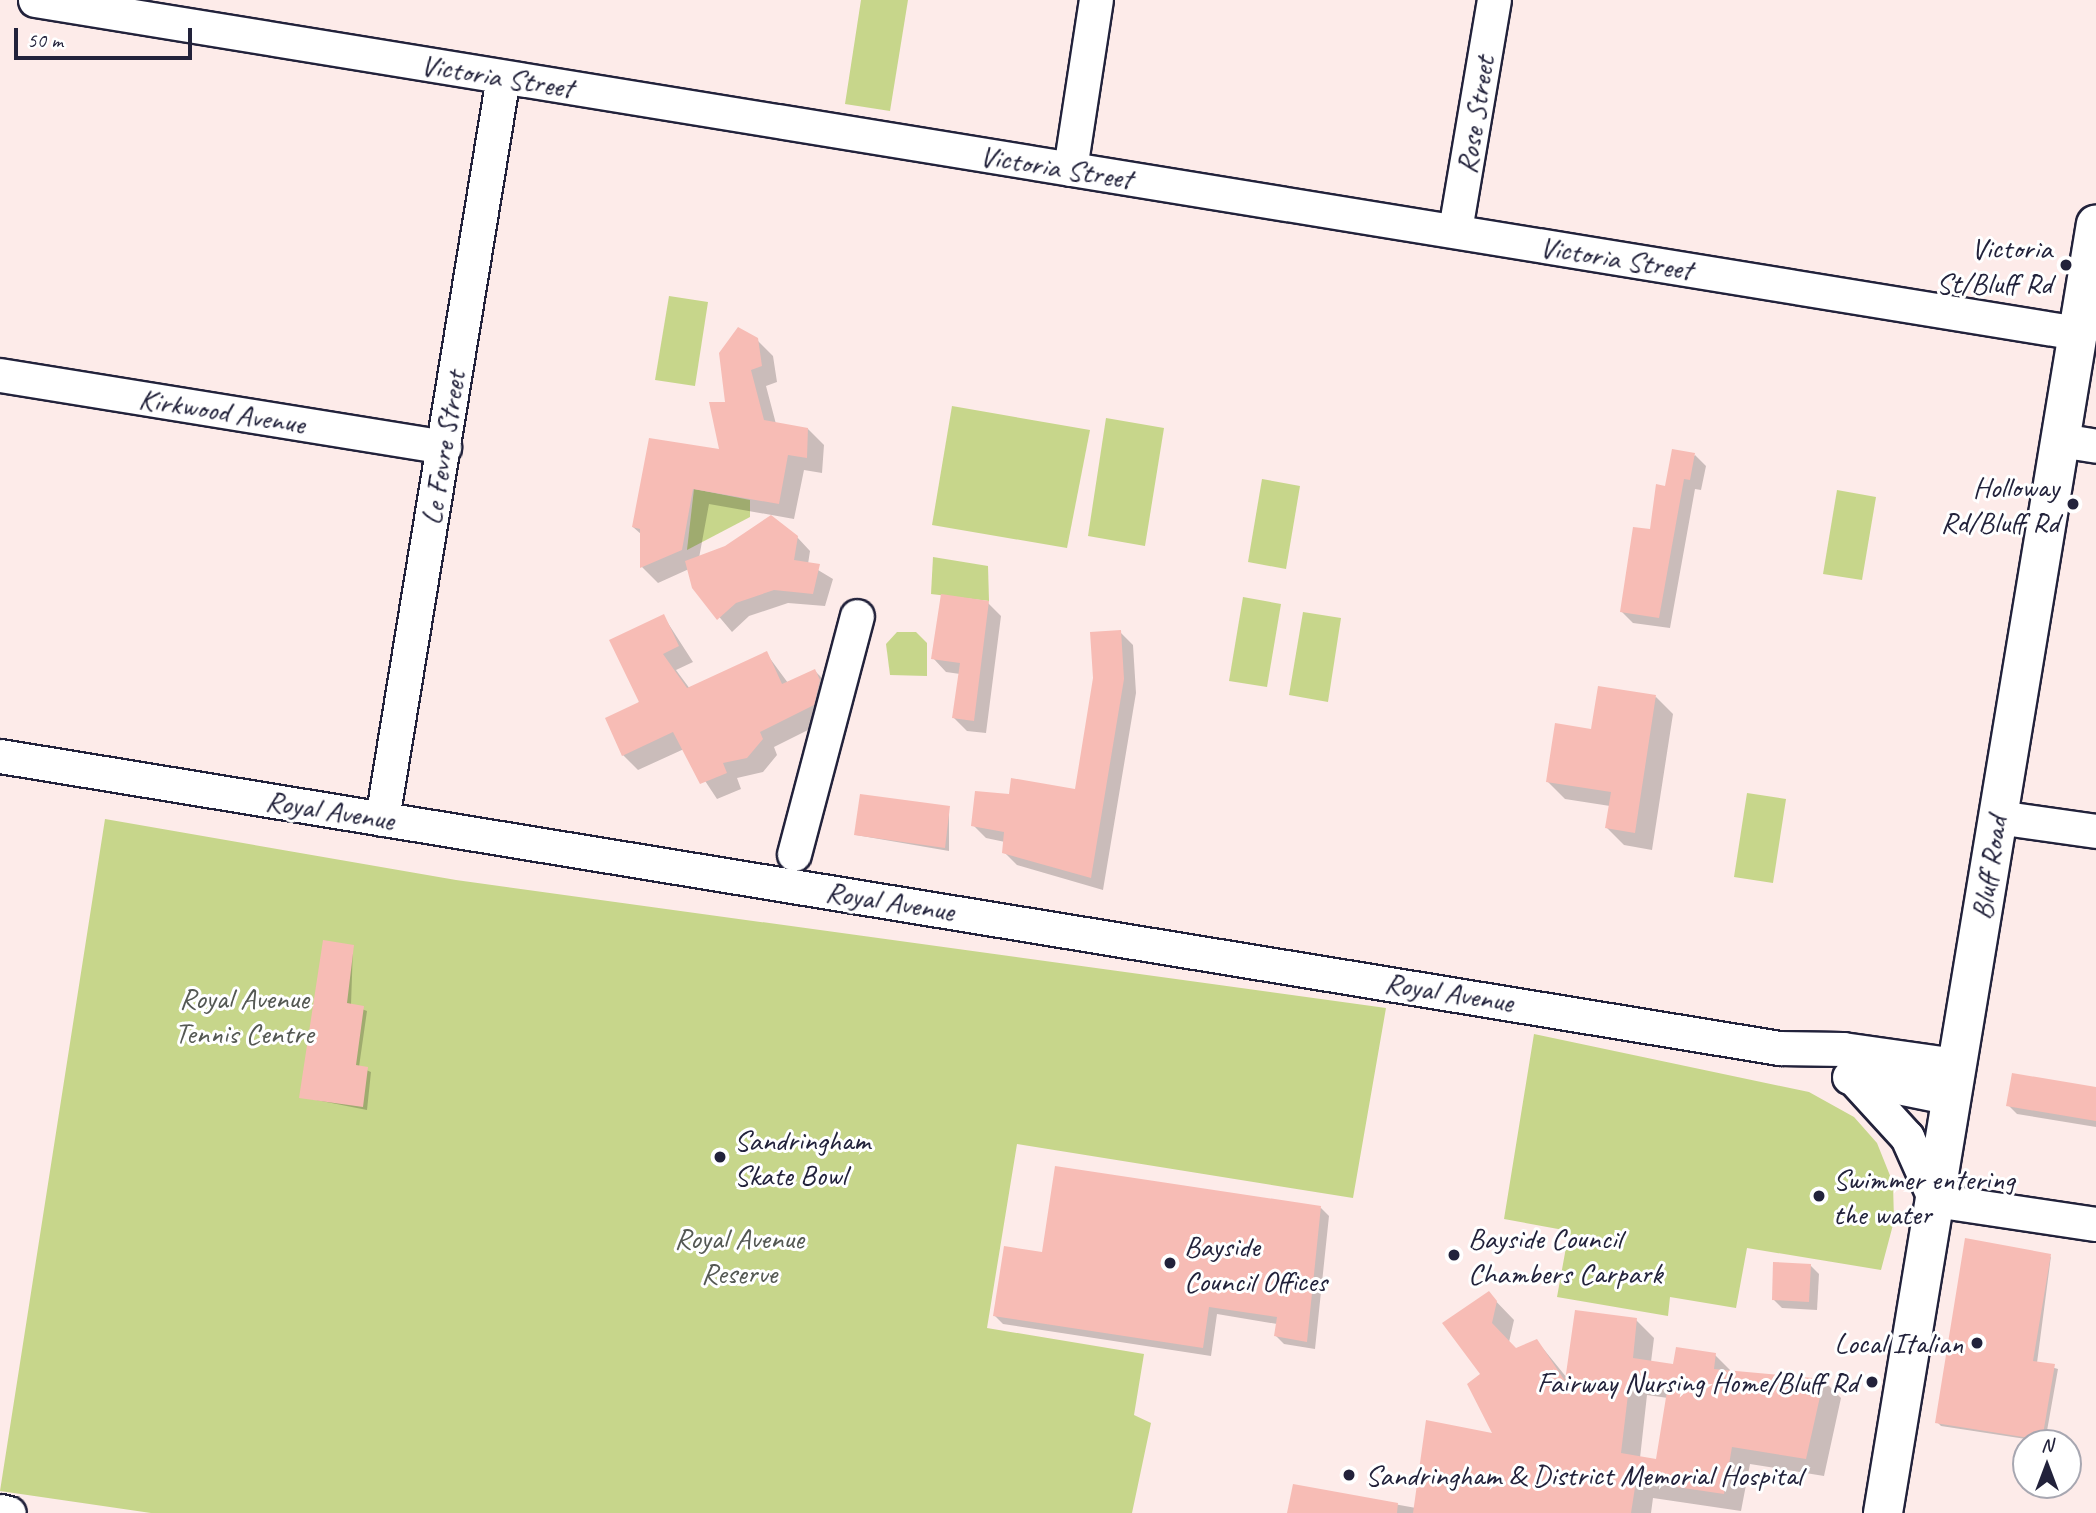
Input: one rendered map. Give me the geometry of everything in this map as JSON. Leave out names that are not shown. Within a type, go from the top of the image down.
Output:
[{"type":"main road","name":"Bluff Road","points":[[1883,1513],[1997,817],[2078,443],[2078,333],[2096,224]]},
{"type":"street","name":"Victoria Street","points":[[35,0],[2078,333]]},
{"type":"street","points":[[1070,169],[1096,0]]},
{"type":"street","name":"Rose Street","points":[[1455,230],[1494,0]]},
{"type":"street","name":"Le Fevre Street","points":[[382,819],[503,77]]},
{"type":"street","name":"Kirkwood Avenue","points":[[0,375],[444,447]]},
{"type":"street","points":[[794,854],[857,616]]},
{"type":"street","name":"Royal Avenue","points":[[0,756],[1779,1048],[1843,1049],[1954,1082]]},
{"type":"street","points":[[1997,817],[2096,831]]},
{"type":"street","name":"Royal Avenue","points":[[1779,1048],[1854,1079],[1954,1082]]},
{"type":"street","points":[[1854,1079],[1907,1137],[1935,1200],[2096,1224]]},
{"type":"street","points":[[0,1511],[9,1513]]},
{"type":"green space","points":[[861,0],[908,0],[890,111],[845,104]]},
{"type":"green space","points":[[669,296],[708,302],[695,386],[655,380]]},
{"type":"green space","points":[[952,406],[1090,430],[1067,548],[932,525]]},
{"type":"green space","points":[[1106,418],[1164,428],[1145,546],[1088,536]]},
{"type":"green space","points":[[1262,479],[1300,486],[1286,569],[1248,562]]},
{"type":"green space","points":[[694,489],[750,500],[750,517],[687,550]]},
{"type":"green space","points":[[1837,490],[1876,497],[1862,580],[1823,574]]},
{"type":"green space","points":[[933,557],[988,566],[989,601],[931,594]]},
{"type":"green space","points":[[1243,597],[1281,604],[1267,687],[1229,681]]},
{"type":"green space","points":[[1303,612],[1341,618],[1328,702],[1289,695]]},
{"type":"green space","points":[[897,632],[916,632],[927,643],[927,676],[890,675],[886,644]]},
{"type":"green space","points":[[1747,793],[1786,799],[1773,883],[1734,877]]},
{"type":"green space","name":"Royal Avenue Reserve","points":[[105,819],[456,880],[1386,1008],[1353,1198],[1017,1144],[987,1328],[1144,1354],[1134,1415],[1151,1423],[1132,1513],[151,1513],[0,1491]]},
{"type":"green space","points":[[1534,1034],[1809,1092],[1854,1117],[1877,1143],[1893,1183],[1894,1221],[1881,1270],[1747,1248],[1736,1308],[1670,1297],[1668,1316],[1557,1297],[1569,1231],[1504,1219]]},
{"type":"building","points":[[738,327],[758,338],[762,366],[751,370],[764,420],[808,428],[807,458],[788,455],[779,504],[693,489],[682,550],[640,568],[640,529],[632,527],[649,438],[719,449],[709,402],[725,402],[719,353]]},
{"type":"building","points":[[1672,449],[1695,453],[1690,480],[1684,479],[1659,618],[1620,612],[1633,527],[1650,529],[1656,484],[1665,486]]},
{"type":"building","points":[[771,515],[798,536],[794,560],[820,564],[813,594],[774,590],[736,603],[717,620],[692,588],[685,561],[725,546]]},
{"type":"building","points":[[941,594],[989,601],[974,721],[952,718],[960,663],[931,659]]},
{"type":"building","points":[[664,614],[679,646],[663,654],[687,688],[767,651],[782,684],[815,669],[820,680],[814,705],[760,732],[763,739],[747,758],[723,763],[727,773],[700,784],[673,732],[622,756],[605,718],[639,702],[609,640]]},
{"type":"building","points":[[1121,630],[1124,679],[1091,878],[1002,853],[1004,832],[971,826],[975,791],[1009,794],[1011,778],[1075,789],[1093,678],[1090,632]]},
{"type":"building","points":[[1598,686],[1656,695],[1635,833],[1605,828],[1611,792],[1546,782],[1555,723],[1591,729]]},
{"type":"building","points":[[860,794],[950,806],[945,848],[854,835]]},
{"type":"building","points":[[323,940],[354,945],[347,1003],[364,1006],[356,1065],[368,1067],[363,1107],[299,1098]]},
{"type":"building","points":[[2012,1073],[2096,1087],[2096,1121],[2006,1106]]},
{"type":"building","name":"Bayside Council Offices","points":[[1055,1166],[1321,1206],[1307,1342],[1274,1336],[1277,1317],[1209,1307],[1203,1348],[993,1316],[1004,1246],[1042,1252]]},
{"type":"building","points":[[1965,1238],[2051,1254],[2033,1361],[2055,1364],[2044,1429],[2012,1429],[2012,1435],[1935,1423]]},
{"type":"building","points":[[1773,1262],[1811,1264],[1809,1302],[1772,1300]]},
{"type":"building","points":[[1489,1291],[1497,1301],[1492,1323],[1516,1348],[1537,1339],[1565,1381],[1575,1310],[1637,1318],[1633,1358],[1673,1364],[1676,1347],[1716,1353],[1714,1369],[1824,1379],[1806,1459],[1732,1447],[1724,1494],[1636,1481],[1631,1513],[1413,1513],[1426,1420],[1492,1433],[1467,1384],[1480,1374],[1442,1323]],"holes":[[[1630,1378],[1668,1385],[1656,1459],[1621,1453]]]},
{"type":"building","points":[[1293,1484],[1398,1503],[1397,1513],[1287,1513]]},
{"type":"place","name":"Victoria St/Bluff Rd","points":[[2066,265]]},
{"type":"place","name":"Holloway Rd/Bluff Rd","points":[[2073,504]]},
{"type":"place","name":"Sandringham Skate Bowl","points":[[720,1157]]},
{"type":"place","name":"Swimmer entering the water","points":[[1819,1196]]},
{"type":"place","name":"Bayside Council Chambers Carpark","points":[[1454,1255]]},
{"type":"place","name":"Bayside Council Offices","points":[[1170,1263]]},
{"type":"place","name":"Local Italian","points":[[1977,1343]]},
{"type":"place","name":"Fairway Nursing Home/Bluff Rd","points":[[1872,1382]]},
{"type":"place","name":"Sandringham & District Memorial Hospital","points":[[1349,1475]]},
{"type":"park label","name":"Royal Avenue Tennis Centre","points":[[244,1015]]}]
